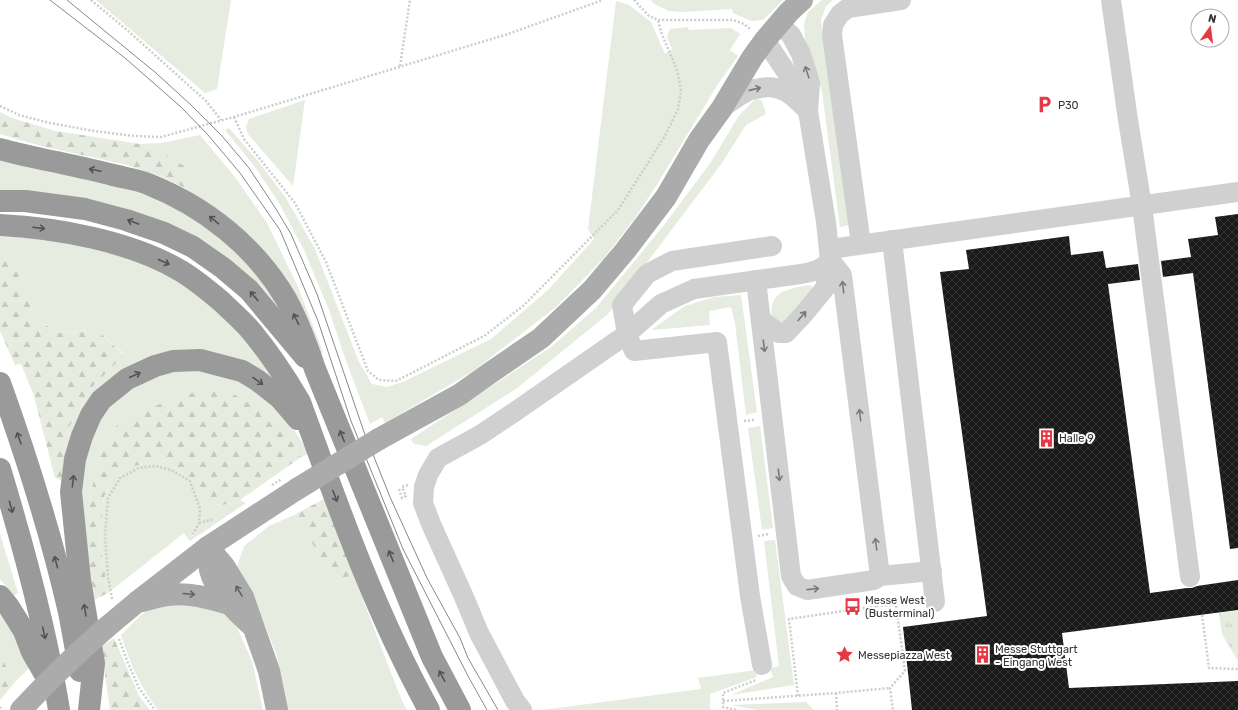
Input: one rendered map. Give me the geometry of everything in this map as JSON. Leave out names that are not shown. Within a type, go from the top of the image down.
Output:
[{"type":"highway","points":[[0,149],[33,158],[147,183],[205,213],[231,234],[270,275],[286,299],[300,328],[315,369],[432,658],[460,710]]},
{"type":"highway","points":[[0,201],[25,201],[85,209],[126,220],[164,233],[192,247],[223,268],[249,290],[315,369]]},
{"type":"highway","points":[[0,225],[61,231],[118,244],[140,251],[171,265],[191,278],[232,311],[252,331],[284,374],[300,402],[369,586],[413,681],[429,710]]},
{"type":"highway","points":[[88,710],[94,663],[80,580],[71,492],[75,459],[82,436],[91,415],[101,400],[127,379],[155,366],[174,361],[200,360],[242,371],[257,380],[280,398],[300,422],[316,447]]},
{"type":"highway","points":[[0,383],[25,454],[69,612],[88,710]]},
{"type":"highway","points":[[0,469],[29,569],[47,648],[57,702]]},
{"type":"highway","points":[[0,596],[9,607],[24,631],[32,652],[57,702]]},
{"type":"main road","points":[[7,709],[54,676],[102,630],[208,546],[297,489],[379,440],[459,395],[541,338],[592,290],[626,251],[666,197],[699,140],[722,108],[752,58],[758,34],[779,24],[802,0]]},
{"type":"main road","points":[[208,546],[210,569],[215,583],[229,604],[254,627]]},
{"type":"main road","points":[[208,546],[224,566],[243,597],[269,671],[278,710]]},
{"type":"main road","points":[[137,602],[167,595],[183,594],[198,595],[229,604]]},
{"type":"street","points":[[861,244],[832,35],[833,25],[840,14],[848,8],[901,0]]},
{"type":"street","points":[[1111,0],[1142,206],[1190,577]]},
{"type":"street","points":[[761,320],[779,333],[786,333],[803,316],[826,286],[829,259],[826,222],[808,111],[810,83],[801,54],[791,35],[779,24]]},
{"type":"street","points":[[758,34],[793,82],[808,111]]},
{"type":"street","points":[[722,108],[750,90],[769,87],[788,93],[808,111]]},
{"type":"street","points":[[522,710],[515,701],[480,633],[423,503],[424,487],[428,475],[438,458],[516,411],[627,334],[661,304],[694,289],[816,271],[829,259],[861,244],[1238,192]]},
{"type":"street","points":[[892,240],[935,602]]},
{"type":"street","points":[[762,665],[750,596],[744,539],[717,342],[634,351],[627,334],[622,306],[647,274],[672,261],[772,246]]},
{"type":"street","points":[[829,259],[842,276],[877,578]]},
{"type":"street","points":[[756,280],[790,576],[797,586],[807,590],[877,578],[932,571]]},
{"type":"path","points":[[91,0],[127,30],[206,101],[221,120]]},
{"type":"path","points":[[400,66],[410,0]]},
{"type":"path","points":[[0,106],[19,115],[50,123],[94,131],[135,136],[161,137],[234,117],[508,34],[602,0]]},
{"type":"path","points":[[634,0],[648,16],[658,20],[733,20],[744,24],[758,34]]},
{"type":"path","points":[[234,117],[244,139],[294,203],[323,256],[368,371],[379,380],[396,381],[484,336],[501,323],[523,306],[618,210],[665,136],[678,109],[681,90],[677,70],[661,32],[658,20]]},
{"type":"path","points":[[112,600],[108,577],[106,536],[108,498],[120,478],[139,468],[155,466],[171,470],[190,481],[200,509],[199,523],[193,534],[188,539]]},
{"type":"path","points":[[399,490],[402,498],[406,496],[402,487],[408,485]]},
{"type":"path","points":[[877,578],[878,606]]},
{"type":"path","points":[[722,701],[836,694],[890,688],[907,671],[896,604],[789,618],[798,696]]},
{"type":"path","points":[[1202,615],[1209,668],[1238,669]]},
{"type":"path","points":[[119,639],[139,688],[155,710]]},
{"type":"path","points":[[736,710],[722,707],[723,693],[764,677],[762,665]]},
{"type":"path","points":[[890,688],[893,710]]},
{"type":"path","points":[[836,694],[838,710]]},
{"type":"green space","points":[[96,0],[231,0],[217,89],[205,93]]},
{"type":"green space","points":[[651,0],[783,0],[763,20],[751,21],[733,13],[732,9],[682,12],[669,11],[654,4]]},
{"type":"green space","points":[[822,0],[833,0],[826,6],[821,20],[850,225],[840,227],[822,92],[805,39],[804,24],[808,12]]},
{"type":"green space","points":[[616,1],[629,5],[651,22],[665,54],[672,49],[667,37],[670,29],[688,27],[689,30],[731,28],[740,34],[730,50],[738,56],[718,84],[635,218],[604,258],[556,307],[473,371],[385,423],[382,417],[370,424],[346,361],[329,310],[304,250],[279,203],[255,167],[225,130],[229,128],[258,161],[286,198],[315,249],[359,362],[372,384],[387,387],[405,381],[491,339],[548,290],[594,239],[588,229]]},
{"type":"green space","points":[[756,98],[762,101],[766,114],[746,125],[722,163],[608,314],[516,389],[426,446],[414,444],[411,439],[551,347],[596,308],[664,225],[711,162],[738,117]]},
{"type":"green space","points":[[305,100],[293,186],[248,134],[246,127],[249,119]]},
{"type":"green space","points":[[0,112],[12,118],[56,131],[140,144],[161,152],[187,168],[185,188],[162,177],[127,165],[41,146],[0,134]]},
{"type":"green space","points":[[200,135],[235,177],[267,223],[298,287],[323,352],[321,354],[238,227],[185,188],[186,168],[161,152],[140,144],[162,143]]},
{"type":"green space","points":[[0,157],[48,172],[127,188],[168,204],[225,238],[278,300],[283,318],[227,262],[0,191]]},
{"type":"green space","points":[[0,236],[62,240],[127,253],[166,270],[244,332],[280,383],[236,361],[130,368],[68,453],[62,440],[90,389],[124,354],[98,331],[60,333],[35,319],[19,274],[0,249]]},
{"type":"green space","points":[[0,249],[19,274],[35,319],[60,333],[98,331],[124,355],[90,389],[62,440],[68,453],[63,481],[55,478],[34,396],[21,364],[15,365],[0,331]]},
{"type":"green space","points":[[809,285],[815,288],[784,329],[772,319],[773,302],[776,297],[787,290]]},
{"type":"green space","points":[[741,295],[757,412],[746,415],[735,323],[731,307],[709,311],[710,325],[651,330],[685,306],[714,297]]},
{"type":"green space","points":[[199,368],[242,378],[276,400],[309,454],[301,457],[289,437],[115,427],[99,456],[81,540],[77,490],[100,412],[128,385],[163,370]]},
{"type":"green space","points":[[200,390],[235,395],[265,413],[289,437],[301,457],[240,500],[220,506],[206,500],[189,477],[162,460],[125,468],[104,496],[100,542],[108,593],[90,602],[81,540],[99,456],[115,427],[149,408]]},
{"type":"green space","points":[[760,426],[773,528],[762,530],[748,428]]},
{"type":"green space","points":[[162,460],[189,477],[206,500],[220,506],[240,500],[246,503],[190,541],[184,533],[108,593],[100,542],[104,496],[125,468]]},
{"type":"green space","points":[[324,499],[353,573],[338,583],[294,515]]},
{"type":"green space","points":[[294,515],[338,583],[353,573],[402,701],[407,710],[287,710],[277,656],[257,604],[237,567],[244,546],[269,526]]},
{"type":"green space","points":[[0,534],[18,593],[14,596],[0,579]]},
{"type":"green space","points":[[775,540],[794,685],[731,695],[773,677],[770,668],[779,666],[764,541]]},
{"type":"green space","points":[[0,602],[30,667],[15,682],[0,655]]},
{"type":"green space","points":[[173,602],[219,611],[235,623],[252,661],[263,710],[158,710],[146,693],[136,674],[121,635],[143,613]]},
{"type":"green space","points":[[1238,611],[1238,661],[1222,634],[1219,613]]},
{"type":"green space","points":[[114,638],[139,696],[150,710],[110,710],[101,647]]},
{"type":"green space","points":[[0,655],[15,682],[0,700]]},
{"type":"green space","points":[[756,670],[757,677],[710,694],[710,709],[714,710],[542,710],[701,689],[698,678]]},
{"type":"green space","points":[[806,702],[814,710],[759,710],[731,705]]},
{"type":"building","points":[[1238,214],[1238,548],[1230,549],[1193,273],[1163,277],[1161,261],[1191,257],[1188,239],[1218,235],[1215,217]]},
{"type":"building","name":"Halle 9","points":[[1069,236],[1071,255],[1103,251],[1106,268],[1138,264],[1140,280],[1108,284],[1150,593],[1238,580],[1238,610],[1062,633],[1069,688],[1238,681],[1238,710],[912,710],[903,627],[987,616],[940,272],[969,269],[966,250]]},
{"type":"tram line","points":[[50,0],[125,58],[181,107],[208,135],[240,173],[280,230],[318,321],[351,421],[403,549],[487,710]]},
{"type":"tram line","points":[[67,0],[156,73],[191,105],[222,136],[249,168],[276,209],[291,234],[317,294],[364,432],[390,497],[427,578],[460,638],[468,658],[498,710]]},
{"type":"place","name":"P30","points":[[1045,105]]},
{"type":"place","name":"Halle 9","points":[[1046,438]]},
{"type":"place","name":"Messe West (Busterminal)","points":[[852,606]]},
{"type":"place","name":"Messepiazza West","points":[[845,655]]},
{"type":"place","name":"Messe Stuttgart - Eingang West","points":[[982,655]]}]
